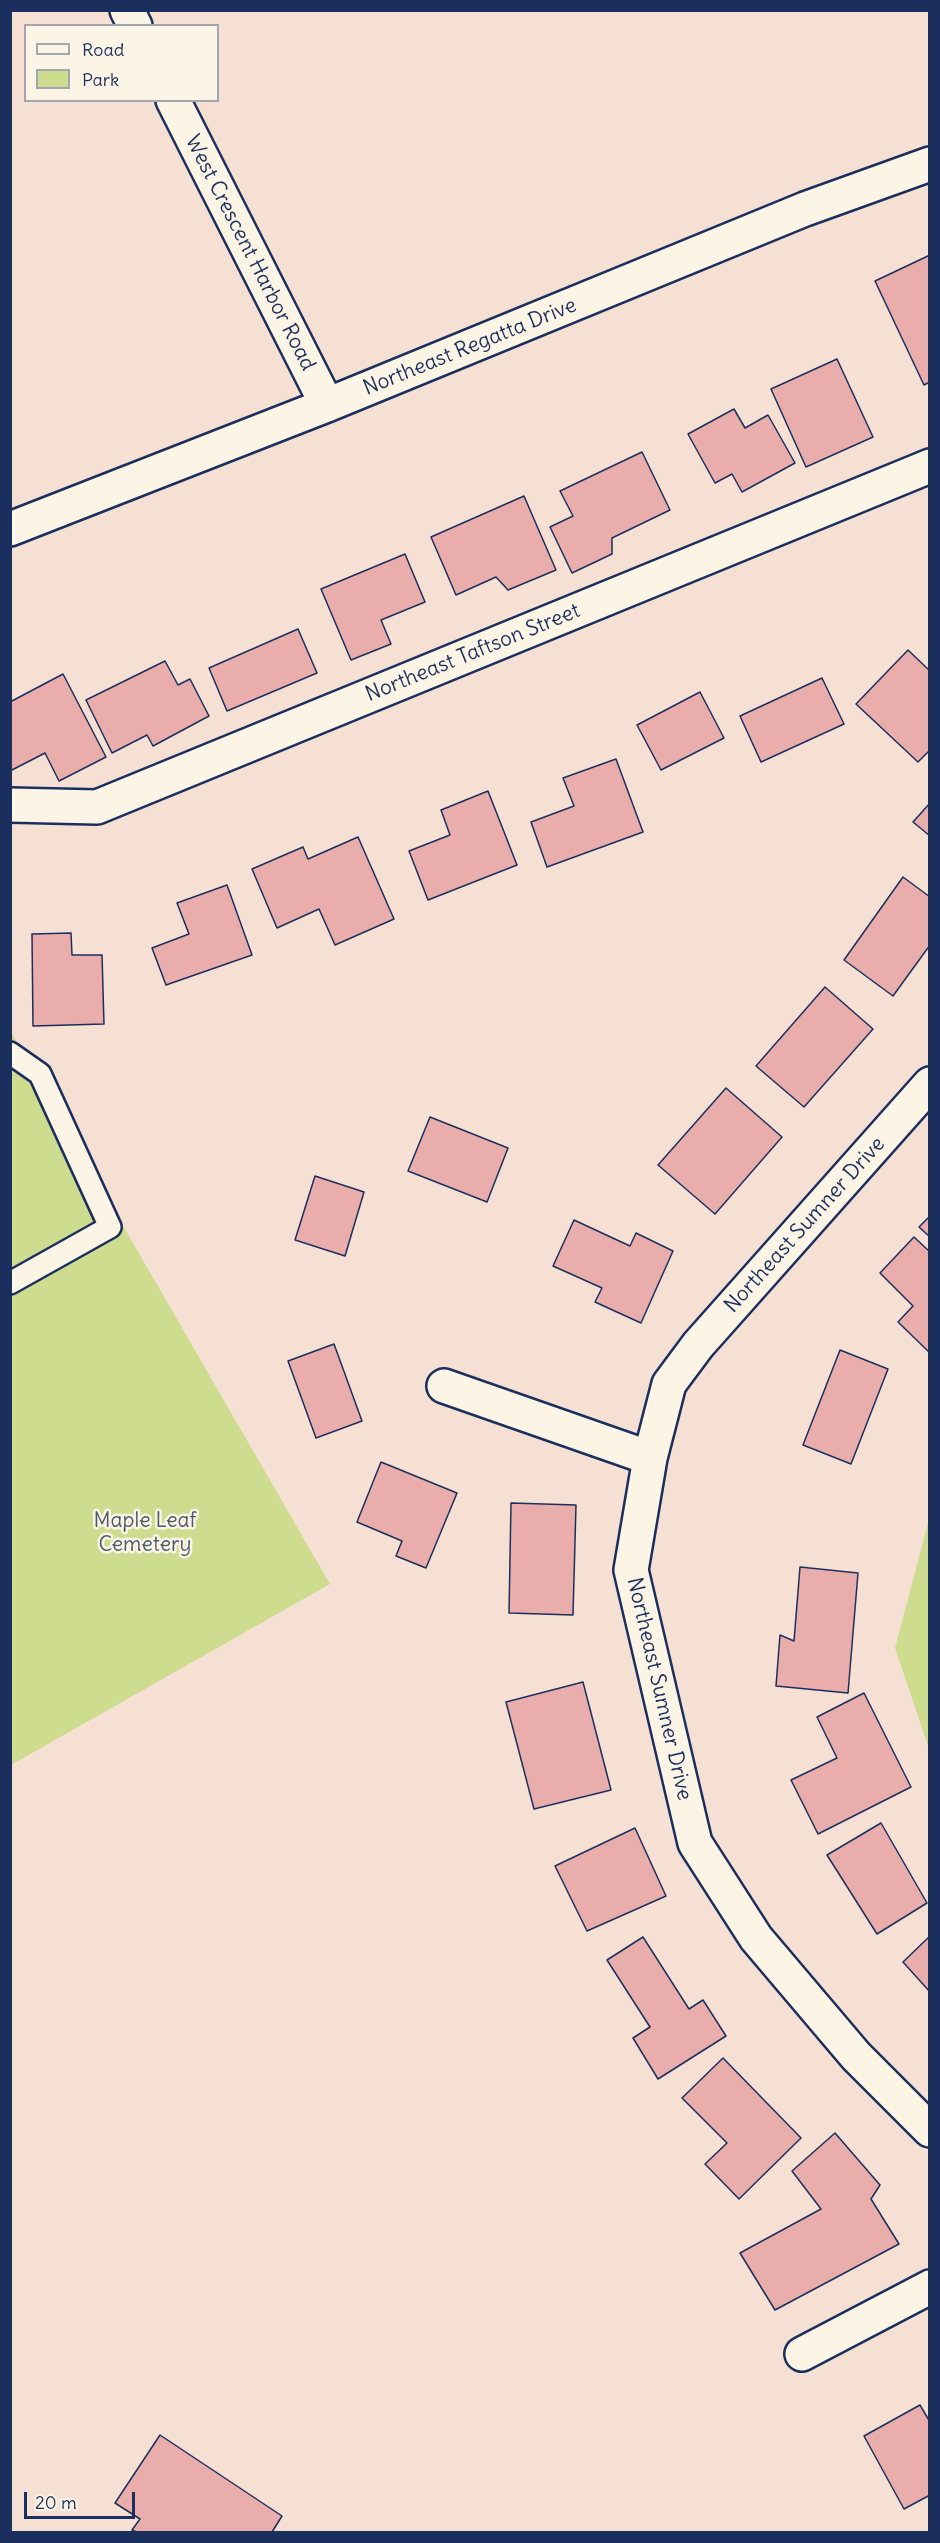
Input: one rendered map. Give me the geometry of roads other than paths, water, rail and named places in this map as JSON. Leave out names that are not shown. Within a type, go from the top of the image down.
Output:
[{"type":"street","points":[[127,10],[134,24]]},
{"type":"street","name":"West Crescent Harbor Road","points":[[174,102],[327,405]]},
{"type":"street","name":"Northeast Regatta Drive","points":[[10,528],[327,405],[805,209],[930,164]]},
{"type":"street","name":"Northeast Taftson Street","points":[[10,805],[97,807],[930,466]]},
{"type":"street","name":"Northeast Sumner Drive","points":[[930,1084],[698,1345],[669,1384],[650,1458],[631,1570],[695,1842],[756,1938],[856,2056],[930,2130]]},
{"type":"street","points":[[444,1386],[650,1458]]},
{"type":"street","points":[[802,2354],[930,2286]]},
{"type":"lane","points":[[10,1053],[40,1074],[110,1227],[10,1283]]},
{"type":"park label","name":"Maple Leaf Cemetery","points":[[145,1533]]}]
